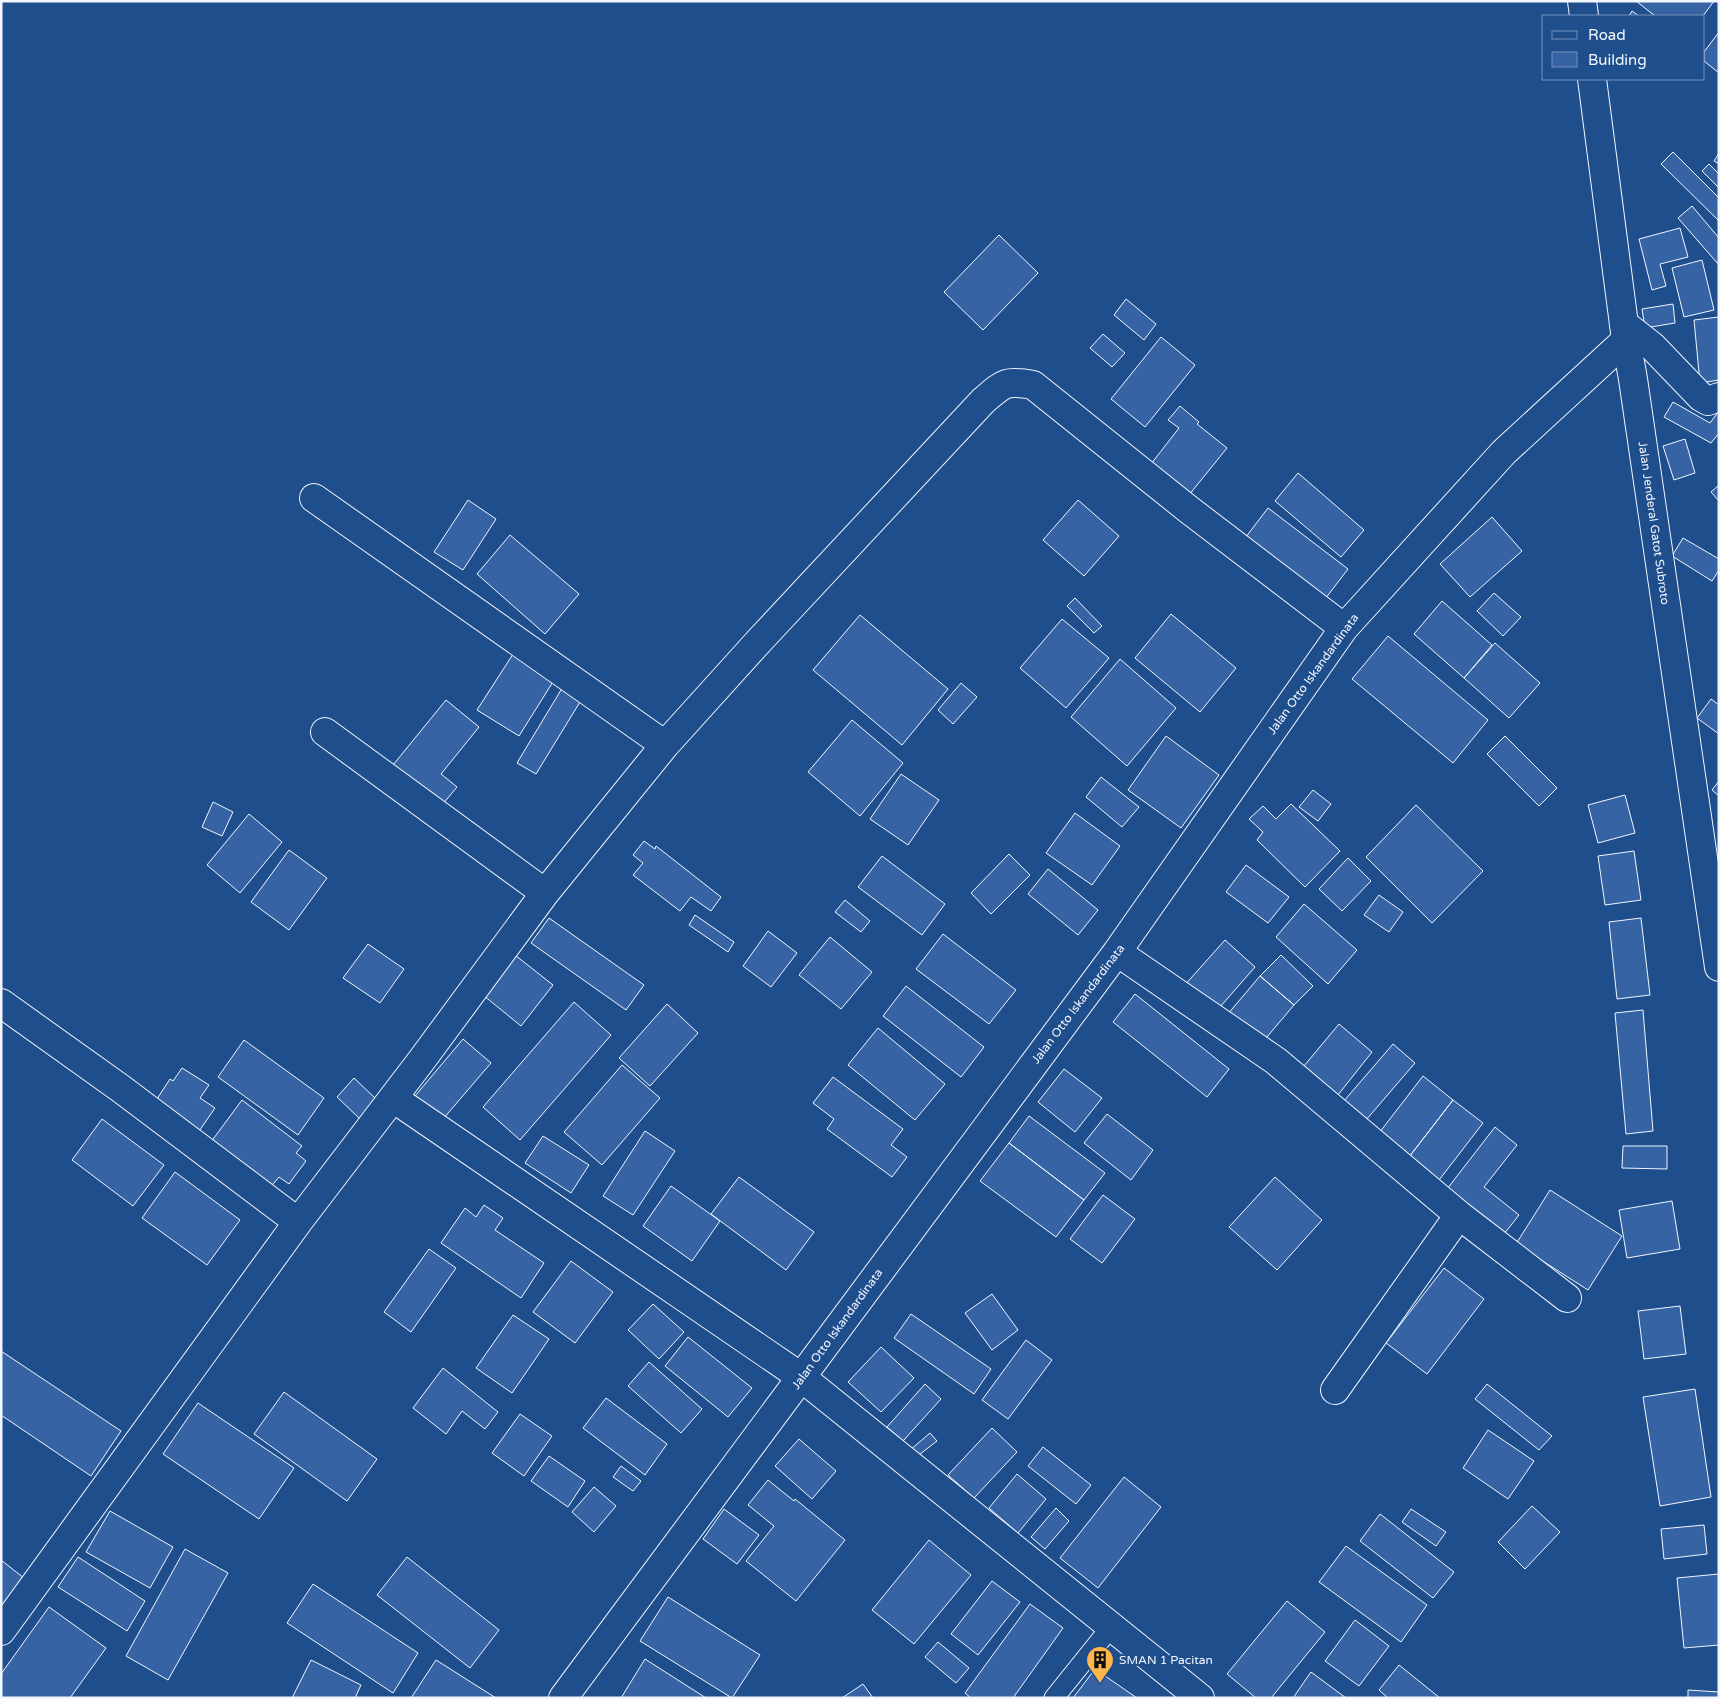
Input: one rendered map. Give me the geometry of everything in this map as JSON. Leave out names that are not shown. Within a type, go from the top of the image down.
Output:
[{"type":"main road","points":[[1582,1],[1584,15]]},
{"type":"main road","name":"Jalan Jenderal Gatot Subroto","points":[[1592,80],[1625,332],[1719,967]]},
{"type":"main road","points":[[1625,332],[1652,346],[1701,397],[1708,401],[1719,397]]},
{"type":"main road","name":"Jalan Otto Iskandardinata","points":[[565,1697],[1117,952],[1344,628],[1504,452],[1625,332]]},
{"type":"main road","points":[[1,1631],[298,1222],[545,894],[666,745],[759,641],[983,402],[1003,384],[1014,382],[1033,385],[1188,509],[1344,628]]},
{"type":"main road","points":[[314,498],[666,745]]},
{"type":"main road","points":[[325,732],[545,894]]},
{"type":"main road","points":[[1117,952],[1276,1061],[1459,1215],[1567,1298]]},
{"type":"main road","points":[[1,1003],[120,1088],[298,1222]]},
{"type":"main road","points":[[393,1098],[801,1377],[1200,1698]]},
{"type":"main road","points":[[1335,1390],[1459,1215]]},
{"type":"lane","points":[[1054,1698],[1111,1627]]},
{"type":"building","points":[[1636,1],[1714,1],[1704,15],[1654,15]]},
{"type":"building","points":[[1632,11],[1638,15],[1630,15]]},
{"type":"building","points":[[1719,32],[1719,73],[1705,62],[1705,51]]},
{"type":"building","points":[[1673,152],[1719,198],[1719,221],[1661,164]]},
{"type":"building","points":[[1719,153],[1719,164],[1714,161]]},
{"type":"building","points":[[1709,164],[1719,174],[1719,188],[1702,171]]},
{"type":"building","points":[[1692,206],[1719,238],[1719,265],[1678,218]]},
{"type":"building","points":[[1680,228],[1688,257],[1660,264],[1666,286],[1652,290],[1639,239]]},
{"type":"building","points":[[999,235],[1038,273],[983,330],[944,292]]},
{"type":"building","points":[[1702,260],[1714,310],[1684,317],[1672,268]]},
{"type":"building","points":[[1126,299],[1156,324],[1144,340],[1114,315]]},
{"type":"building","points":[[1673,304],[1675,323],[1645,328],[1642,309]]},
{"type":"building","points":[[1719,317],[1719,380],[1700,383],[1694,320]]},
{"type":"building","points":[[1103,334],[1125,353],[1112,367],[1090,348]]},
{"type":"building","points":[[1161,337],[1195,365],[1145,427],[1111,399]]},
{"type":"building","points":[[1673,402],[1710,423],[1719,411],[1719,433],[1711,443],[1664,417]]},
{"type":"building","points":[[1180,406],[1199,422],[1197,424],[1227,448],[1189,495],[1151,464],[1179,428],[1168,420]]},
{"type":"building","points":[[1685,439],[1695,473],[1674,480],[1663,446]]},
{"type":"building","points":[[1298,473],[1364,530],[1341,557],[1275,501]]},
{"type":"building","points":[[1719,485],[1719,501],[1711,492]]},
{"type":"building","points":[[468,500],[496,519],[463,570],[434,552]]},
{"type":"building","points":[[1078,500],[1119,536],[1084,576],[1043,540]]},
{"type":"building","points":[[1268,508],[1348,569],[1322,603],[1242,542]]},
{"type":"building","points":[[1492,517],[1522,551],[1470,597],[1440,564]]},
{"type":"building","points":[[510,535],[579,594],[545,634],[477,574]]},
{"type":"building","points":[[1683,538],[1719,559],[1719,570],[1712,581],[1672,556]]},
{"type":"building","points":[[1494,593],[1521,617],[1503,636],[1477,611]]},
{"type":"building","points":[[1075,598],[1102,626],[1094,633],[1067,606]]},
{"type":"building","points":[[1442,601],[1492,645],[1464,678],[1414,634]]},
{"type":"building","points":[[1171,614],[1236,668],[1200,712],[1135,658]]},
{"type":"building","points":[[860,615],[948,689],[902,745],[813,670]]},
{"type":"building","points":[[1062,619],[1109,658],[1066,708],[1020,668]]},
{"type":"building","points":[[1388,636],[1488,720],[1453,763],[1352,679]]},
{"type":"building","points":[[1495,643],[1540,683],[1509,718],[1464,678]]},
{"type":"building","points":[[515,651],[556,677],[519,736],[477,710]]},
{"type":"building","points":[[1120,659],[1176,708],[1127,766],[1071,717]]},
{"type":"building","points":[[961,683],[977,697],[953,724],[938,710]]},
{"type":"building","points":[[564,685],[583,697],[536,774],[517,763]]},
{"type":"building","points":[[1711,699],[1719,705],[1719,734],[1697,718]]},
{"type":"building","points":[[446,700],[479,727],[441,774],[457,787],[442,805],[393,765]]},
{"type":"building","points":[[852,720],[903,763],[860,816],[808,772]]},
{"type":"building","points":[[1166,736],[1219,775],[1181,828],[1128,790]]},
{"type":"building","points":[[1505,736],[1557,788],[1539,806],[1487,754]]},
{"type":"building","points":[[901,774],[939,800],[908,845],[870,819]]},
{"type":"building","points":[[1101,777],[1139,807],[1122,827],[1086,797]]},
{"type":"building","points":[[1719,781],[1719,796],[1712,790]]},
{"type":"building","points":[[1313,790],[1331,804],[1318,821],[1299,807]]},
{"type":"building","points":[[1625,795],[1635,833],[1598,843],[1588,805]]},
{"type":"building","points":[[213,802],[233,812],[222,836],[202,827]]},
{"type":"building","points":[[1291,804],[1340,851],[1305,887],[1257,840],[1263,832],[1249,819],[1263,806],[1276,819]]},
{"type":"building","points":[[1416,805],[1483,871],[1432,923],[1366,857]]},
{"type":"building","points":[[1075,813],[1120,846],[1092,885],[1046,853]]},
{"type":"building","points":[[249,814],[282,842],[240,893],[207,865]]},
{"type":"building","points":[[644,841],[655,849],[656,846],[721,897],[711,911],[691,897],[680,911],[633,875],[643,863],[633,855]]},
{"type":"building","points":[[289,850],[327,878],[289,930],[251,902]]},
{"type":"building","points":[[1634,851],[1641,900],[1605,905],[1598,856]]},
{"type":"building","points":[[1009,854],[1030,875],[991,914],[971,893]]},
{"type":"building","points":[[882,856],[945,904],[922,935],[858,887]]},
{"type":"building","points":[[1348,858],[1371,881],[1342,911],[1319,889]]},
{"type":"building","points":[[1246,865],[1289,897],[1268,923],[1226,892]]},
{"type":"building","points":[[1048,869],[1098,910],[1078,935],[1028,894]]},
{"type":"building","points":[[1379,895],[1403,912],[1389,932],[1364,915]]},
{"type":"building","points":[[845,900],[870,921],[861,932],[835,912]]},
{"type":"building","points":[[1304,904],[1357,950],[1328,984],[1276,937]]},
{"type":"building","points":[[695,915],[734,942],[728,952],[689,925]]},
{"type":"building","points":[[549,918],[644,985],[626,1010],[531,943]]},
{"type":"building","points":[[1641,918],[1650,995],[1617,999],[1609,922]]},
{"type":"building","points":[[768,931],[797,953],[771,987],[743,966]]},
{"type":"building","points":[[943,934],[1016,990],[989,1024],[916,969]]},
{"type":"building","points":[[830,937],[872,972],[841,1009],[799,975]]},
{"type":"building","points":[[1225,940],[1255,967],[1213,1015],[1183,987]]},
{"type":"building","points":[[368,944],[404,969],[380,1003],[343,978]]},
{"type":"building","points":[[515,955],[553,985],[521,1026],[483,995]]},
{"type":"building","points":[[1281,955],[1313,986],[1294,1005],[1260,976]]},
{"type":"building","points":[[1260,976],[1294,1005],[1261,1044],[1227,1015]]},
{"type":"building","points":[[906,986],[984,1047],[961,1077],[883,1016]]},
{"type":"building","points":[[1135,994],[1229,1069],[1207,1097],[1113,1022]]},
{"type":"building","points":[[574,1002],[611,1035],[520,1140],[483,1107]]},
{"type":"building","points":[[667,1004],[698,1033],[650,1086],[619,1058]]},
{"type":"building","points":[[1643,1010],[1653,1131],[1626,1134],[1615,1013]]},
{"type":"building","points":[[1339,1024],[1372,1052],[1334,1100],[1299,1072]]},
{"type":"building","points":[[878,1028],[945,1084],[915,1120],[848,1065]]},
{"type":"building","points":[[463,1039],[491,1063],[443,1119],[415,1096]]},
{"type":"building","points":[[244,1040],[324,1098],[298,1135],[218,1077]]},
{"type":"building","points":[[1393,1044],[1415,1063],[1360,1127],[1337,1109]]},
{"type":"building","points":[[622,1065],[660,1098],[602,1165],[564,1132]]},
{"type":"building","points":[[182,1068],[209,1085],[200,1098],[215,1108],[195,1137],[151,1108],[170,1079],[173,1081]]},
{"type":"building","points":[[1064,1069],[1102,1098],[1075,1132],[1038,1102]]},
{"type":"building","points":[[1423,1076],[1453,1100],[1406,1161],[1376,1137]]},
{"type":"building","points":[[833,1077],[903,1129],[891,1145],[907,1157],[892,1177],[827,1129],[834,1119],[813,1103]]},
{"type":"building","points":[[354,1078],[377,1100],[360,1119],[337,1097]]},
{"type":"building","points":[[242,1100],[302,1146],[296,1153],[306,1161],[289,1184],[279,1177],[268,1190],[208,1146]]},
{"type":"building","points":[[1453,1100],[1483,1123],[1436,1184],[1406,1161]]},
{"type":"building","points":[[1107,1114],[1153,1150],[1131,1180],[1084,1143]]},
{"type":"building","points":[[1029,1116],[1105,1173],[1084,1200],[1009,1143]]},
{"type":"building","points":[[102,1119],[164,1165],[133,1206],[72,1160]]},
{"type":"building","points":[[1495,1127],[1517,1145],[1484,1187],[1519,1215],[1504,1234],[1447,1189]]},
{"type":"building","points":[[645,1131],[675,1151],[633,1215],[603,1196]]},
{"type":"building","points":[[543,1136],[589,1165],[571,1193],[525,1163]]},
{"type":"building","points":[[1009,1143],[1084,1200],[1056,1237],[980,1181]]},
{"type":"building","points":[[1623,1146],[1667,1146],[1667,1169],[1622,1168]]},
{"type":"building","points":[[175,1172],[240,1220],[207,1265],[142,1218]]},
{"type":"building","points":[[739,1177],[814,1232],[786,1270],[711,1214]]},
{"type":"building","points":[[1275,1177],[1322,1220],[1277,1270],[1229,1227]]},
{"type":"building","points":[[671,1186],[720,1221],[692,1261],[643,1226]]},
{"type":"building","points":[[1550,1190],[1622,1236],[1588,1290],[1516,1244]]},
{"type":"building","points":[[1103,1195],[1135,1219],[1102,1263],[1070,1239]]},
{"type":"building","points":[[1672,1201],[1680,1249],[1627,1258],[1619,1210]]},
{"type":"building","points":[[484,1205],[503,1218],[495,1230],[544,1263],[521,1298],[441,1243],[465,1208],[476,1217]]},
{"type":"building","points":[[429,1249],[456,1268],[411,1332],[384,1312]]},
{"type":"building","points":[[571,1261],[613,1292],[575,1343],[533,1312]]},
{"type":"building","points":[[1444,1268],[1484,1299],[1427,1374],[1386,1343]]},
{"type":"building","points":[[992,1294],[1018,1330],[992,1350],[965,1313]]},
{"type":"building","points":[[653,1304],[684,1332],[659,1359],[628,1330]]},
{"type":"building","points":[[1680,1306],[1686,1354],[1644,1359],[1638,1311]]},
{"type":"building","points":[[911,1314],[991,1369],[974,1394],[894,1338]]},
{"type":"building","points":[[513,1315],[549,1339],[512,1393],[476,1368]]},
{"type":"building","points":[[688,1337],[752,1388],[728,1417],[665,1366]]},
{"type":"building","points":[[1026,1340],[1052,1360],[1008,1419],[982,1400]]},
{"type":"building","points":[[881,1347],[914,1378],[881,1412],[848,1382]]},
{"type":"building","points":[[1,1351],[121,1431],[91,1476],[1,1415]]},
{"type":"building","points":[[649,1362],[702,1409],[681,1433],[628,1386]]},
{"type":"building","points":[[443,1368],[498,1412],[485,1429],[462,1411],[446,1434],[413,1408]]},
{"type":"building","points":[[925,1384],[941,1399],[903,1441],[887,1427]]},
{"type":"building","points":[[1487,1384],[1552,1436],[1539,1450],[1475,1399]]},
{"type":"building","points":[[1695,1389],[1711,1497],[1660,1506],[1643,1397]]},
{"type":"building","points":[[284,1392],[377,1459],[347,1501],[254,1434]]},
{"type":"building","points":[[606,1398],[667,1444],[645,1475],[583,1428]]},
{"type":"building","points":[[198,1403],[294,1468],[259,1519],[163,1454]]},
{"type":"building","points":[[520,1414],[552,1436],[524,1476],[492,1453]]},
{"type":"building","points":[[992,1428],[1017,1452],[974,1498],[948,1475]]},
{"type":"building","points":[[1488,1430],[1534,1461],[1508,1499],[1463,1468]]},
{"type":"building","points":[[930,1433],[937,1441],[915,1458],[909,1451]]},
{"type":"building","points":[[799,1439],[836,1471],[812,1499],[775,1466]]},
{"type":"building","points":[[1043,1447],[1091,1485],[1076,1504],[1028,1466]]},
{"type":"building","points":[[549,1456],[585,1481],[568,1507],[531,1481]]},
{"type":"building","points":[[621,1466],[641,1481],[633,1491],[613,1477]]},
{"type":"building","points":[[1017,1474],[1046,1499],[1018,1533],[989,1508]]},
{"type":"building","points":[[1124,1477],[1161,1507],[1098,1588],[1060,1558]]},
{"type":"building","points":[[768,1480],[794,1501],[795,1499],[845,1540],[796,1601],[746,1561],[774,1526],[748,1505]]},
{"type":"building","points":[[594,1487],[616,1506],[594,1532],[572,1512]]},
{"type":"building","points":[[1532,1506],[1560,1532],[1525,1569],[1498,1542]]},
{"type":"building","points":[[1056,1508],[1069,1521],[1045,1549],[1031,1537]]},
{"type":"building","points":[[724,1509],[759,1535],[737,1564],[703,1539]]},
{"type":"building","points":[[1411,1509],[1446,1532],[1436,1546],[1402,1522]]},
{"type":"building","points":[[110,1511],[173,1547],[150,1588],[86,1552]]},
{"type":"building","points":[[1380,1514],[1454,1572],[1433,1598],[1360,1541]]},
{"type":"building","points":[[1704,1525],[1707,1554],[1664,1559],[1661,1529]]},
{"type":"building","points":[[929,1540],[971,1575],[914,1644],[872,1610]]},
{"type":"building","points":[[1346,1546],[1427,1605],[1401,1642],[1319,1582]]},
{"type":"building","points":[[185,1549],[228,1573],[168,1680],[126,1656]]},
{"type":"building","points":[[78,1557],[145,1601],[127,1631],[58,1587]]},
{"type":"building","points":[[407,1557],[499,1630],[470,1668],[377,1595]]},
{"type":"building","points":[[1,1560],[29,1582],[1,1618]]},
{"type":"building","points":[[1719,1574],[1719,1645],[1684,1648],[1677,1578]]},
{"type":"building","points":[[992,1581],[1020,1602],[978,1655],[951,1634]]},
{"type":"building","points":[[313,1584],[418,1653],[393,1693],[287,1623]]},
{"type":"building","points":[[668,1597],[760,1655],[732,1698],[640,1641]]},
{"type":"building","points":[[1287,1601],[1325,1632],[1271,1698],[1256,1698],[1227,1674]]},
{"type":"building","points":[[1030,1604],[1063,1628],[1013,1698],[971,1698],[965,1693]]},
{"type":"building","points":[[49,1607],[106,1648],[70,1698],[1,1698],[1,1674]]},
{"type":"building","points":[[1355,1620],[1389,1646],[1359,1686],[1325,1661]]},
{"type":"building","points":[[938,1642],[969,1668],[956,1683],[925,1657]]},
{"type":"building","points":[[645,1659],[706,1698],[621,1698]]},
{"type":"building","points":[[311,1660],[361,1685],[355,1698],[292,1698]]},
{"type":"building","points":[[436,1660],[496,1698],[411,1698]]},
{"type":"building","points":[[1399,1665],[1440,1698],[1388,1698],[1379,1690]]},
{"type":"building","name":"SMAN 1 Pacitan","points":[[1095,1669],[1137,1698],[1073,1698]]},
{"type":"building","points":[[1311,1672],[1346,1698],[1293,1698]]},
{"type":"building","points":[[863,1684],[873,1698],[842,1698]]},
{"type":"building","points":[[1688,1690],[1719,1692],[1719,1698],[1688,1698]]},
{"type":"place","name":"SMAN 1 Pacitan","points":[[1100,1684]]}]
